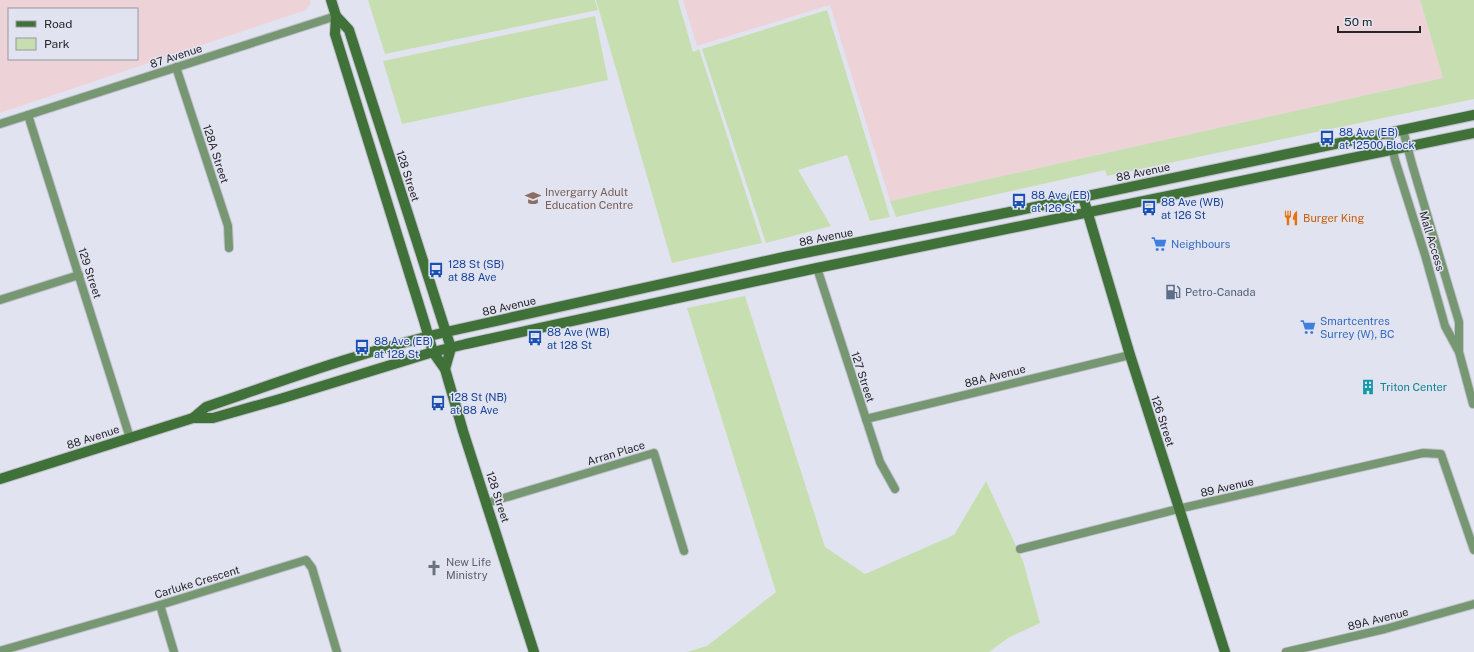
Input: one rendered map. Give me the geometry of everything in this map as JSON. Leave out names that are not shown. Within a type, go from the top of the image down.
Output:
[{"type":"main road","name":"128 Street","points":[[331,0],[336,16],[335,34],[428,336],[433,352],[445,369],[534,652]]},
{"type":"main road","name":"128 Street","points":[[336,16],[348,30],[451,348]]},
{"type":"main road","name":"88 Avenue","points":[[193,418],[206,406],[327,366],[428,336],[784,257],[1083,197],[1474,115]]},
{"type":"main road","name":"88 Avenue","points":[[0,479],[193,418],[213,418],[280,400],[433,352],[817,268],[1474,133]]},
{"type":"main road","name":"126 Street","points":[[1083,197],[1130,356],[1225,652]]},
{"type":"main road","points":[[445,369],[451,348]]},
{"type":"street","name":"87 Avenue","points":[[0,124],[336,16]]},
{"type":"street","name":"128A Street","points":[[176,67],[228,226],[229,248]]},
{"type":"street","name":"129 Street","points":[[28,115],[130,438]]},
{"type":"street","name":"Mall Access","points":[[1403,130],[1459,322],[1459,352]]},
{"type":"street","name":"Mall Access","points":[[1389,133],[1445,326],[1459,352],[1473,404]]},
{"type":"street","name":"127 Street","points":[[817,268],[880,462],[895,489]]},
{"type":"street","points":[[0,300],[79,275]]},
{"type":"street","name":"88A Avenue","points":[[866,419],[1130,356]]},
{"type":"street","name":"Arran Place","points":[[487,504],[654,453],[684,551]]},
{"type":"street","name":"89 Avenue","points":[[1020,549],[1178,509],[1423,453],[1440,454],[1474,550]]},
{"type":"street","name":"Carluke Crescent","points":[[6,651],[306,560],[312,568],[337,652]]},
{"type":"street","name":"89A Avenue","points":[[1286,652],[1385,629],[1474,604]]},
{"type":"street","points":[[160,605],[174,652]]},
{"type":"shaded area","points":[[0,0],[310,0],[311,3],[306,10],[0,113]]},
{"type":"shaded area","points":[[683,0],[1420,0],[1443,78],[890,201],[830,5],[697,46]]},
{"type":"green space","points":[[368,0],[595,0],[598,10],[385,54]]},
{"type":"green space","points":[[596,0],[678,0],[693,52],[699,49],[762,243],[672,263]]},
{"type":"green space","points":[[1420,0],[1474,0],[1474,99],[1107,176],[1105,170],[896,217],[890,201],[1443,78]]},
{"type":"green space","points":[[827,10],[890,217],[870,221],[847,155],[798,170],[831,226],[766,243],[702,49]]},
{"type":"green space","points":[[595,16],[608,80],[402,124],[383,61]]},
{"type":"green space","points":[[745,296],[825,547],[865,574],[954,535],[986,481],[1023,561],[1040,623],[1008,638],[989,652],[687,652],[707,646],[776,592],[687,308]]},
{"type":"place","name":"88 Ave (EB) at 12500 Block","points":[[1327,138]]},
{"type":"place","name":"Invergarry Adult Education Centre","points":[[533,198]]},
{"type":"place","name":"88 Ave (EB) at 126 St","points":[[1019,201]]},
{"type":"place","name":"88 Ave (WB) at 126 St","points":[[1149,208]]},
{"type":"place","name":"Burger King","points":[[1291,218]]},
{"type":"place","name":"Neighbours","points":[[1159,244]]},
{"type":"place","name":"128 St (SB) at 88 Ave","points":[[436,270]]},
{"type":"place","name":"Petro-Canada","points":[[1173,292]]},
{"type":"place","name":"Smartcentres Surrey (W), BC","points":[[1308,327]]},
{"type":"place","name":"88 Ave (WB) at 128 St","points":[[535,338]]},
{"type":"place","name":"88 Ave (EB) at 128 St","points":[[362,347]]},
{"type":"place","name":"Triton Center","points":[[1368,387]]},
{"type":"place","name":"128 St (NB) at 88 Ave","points":[[438,403]]},
{"type":"place","name":"New Life Ministry","points":[[434,568]]}]
